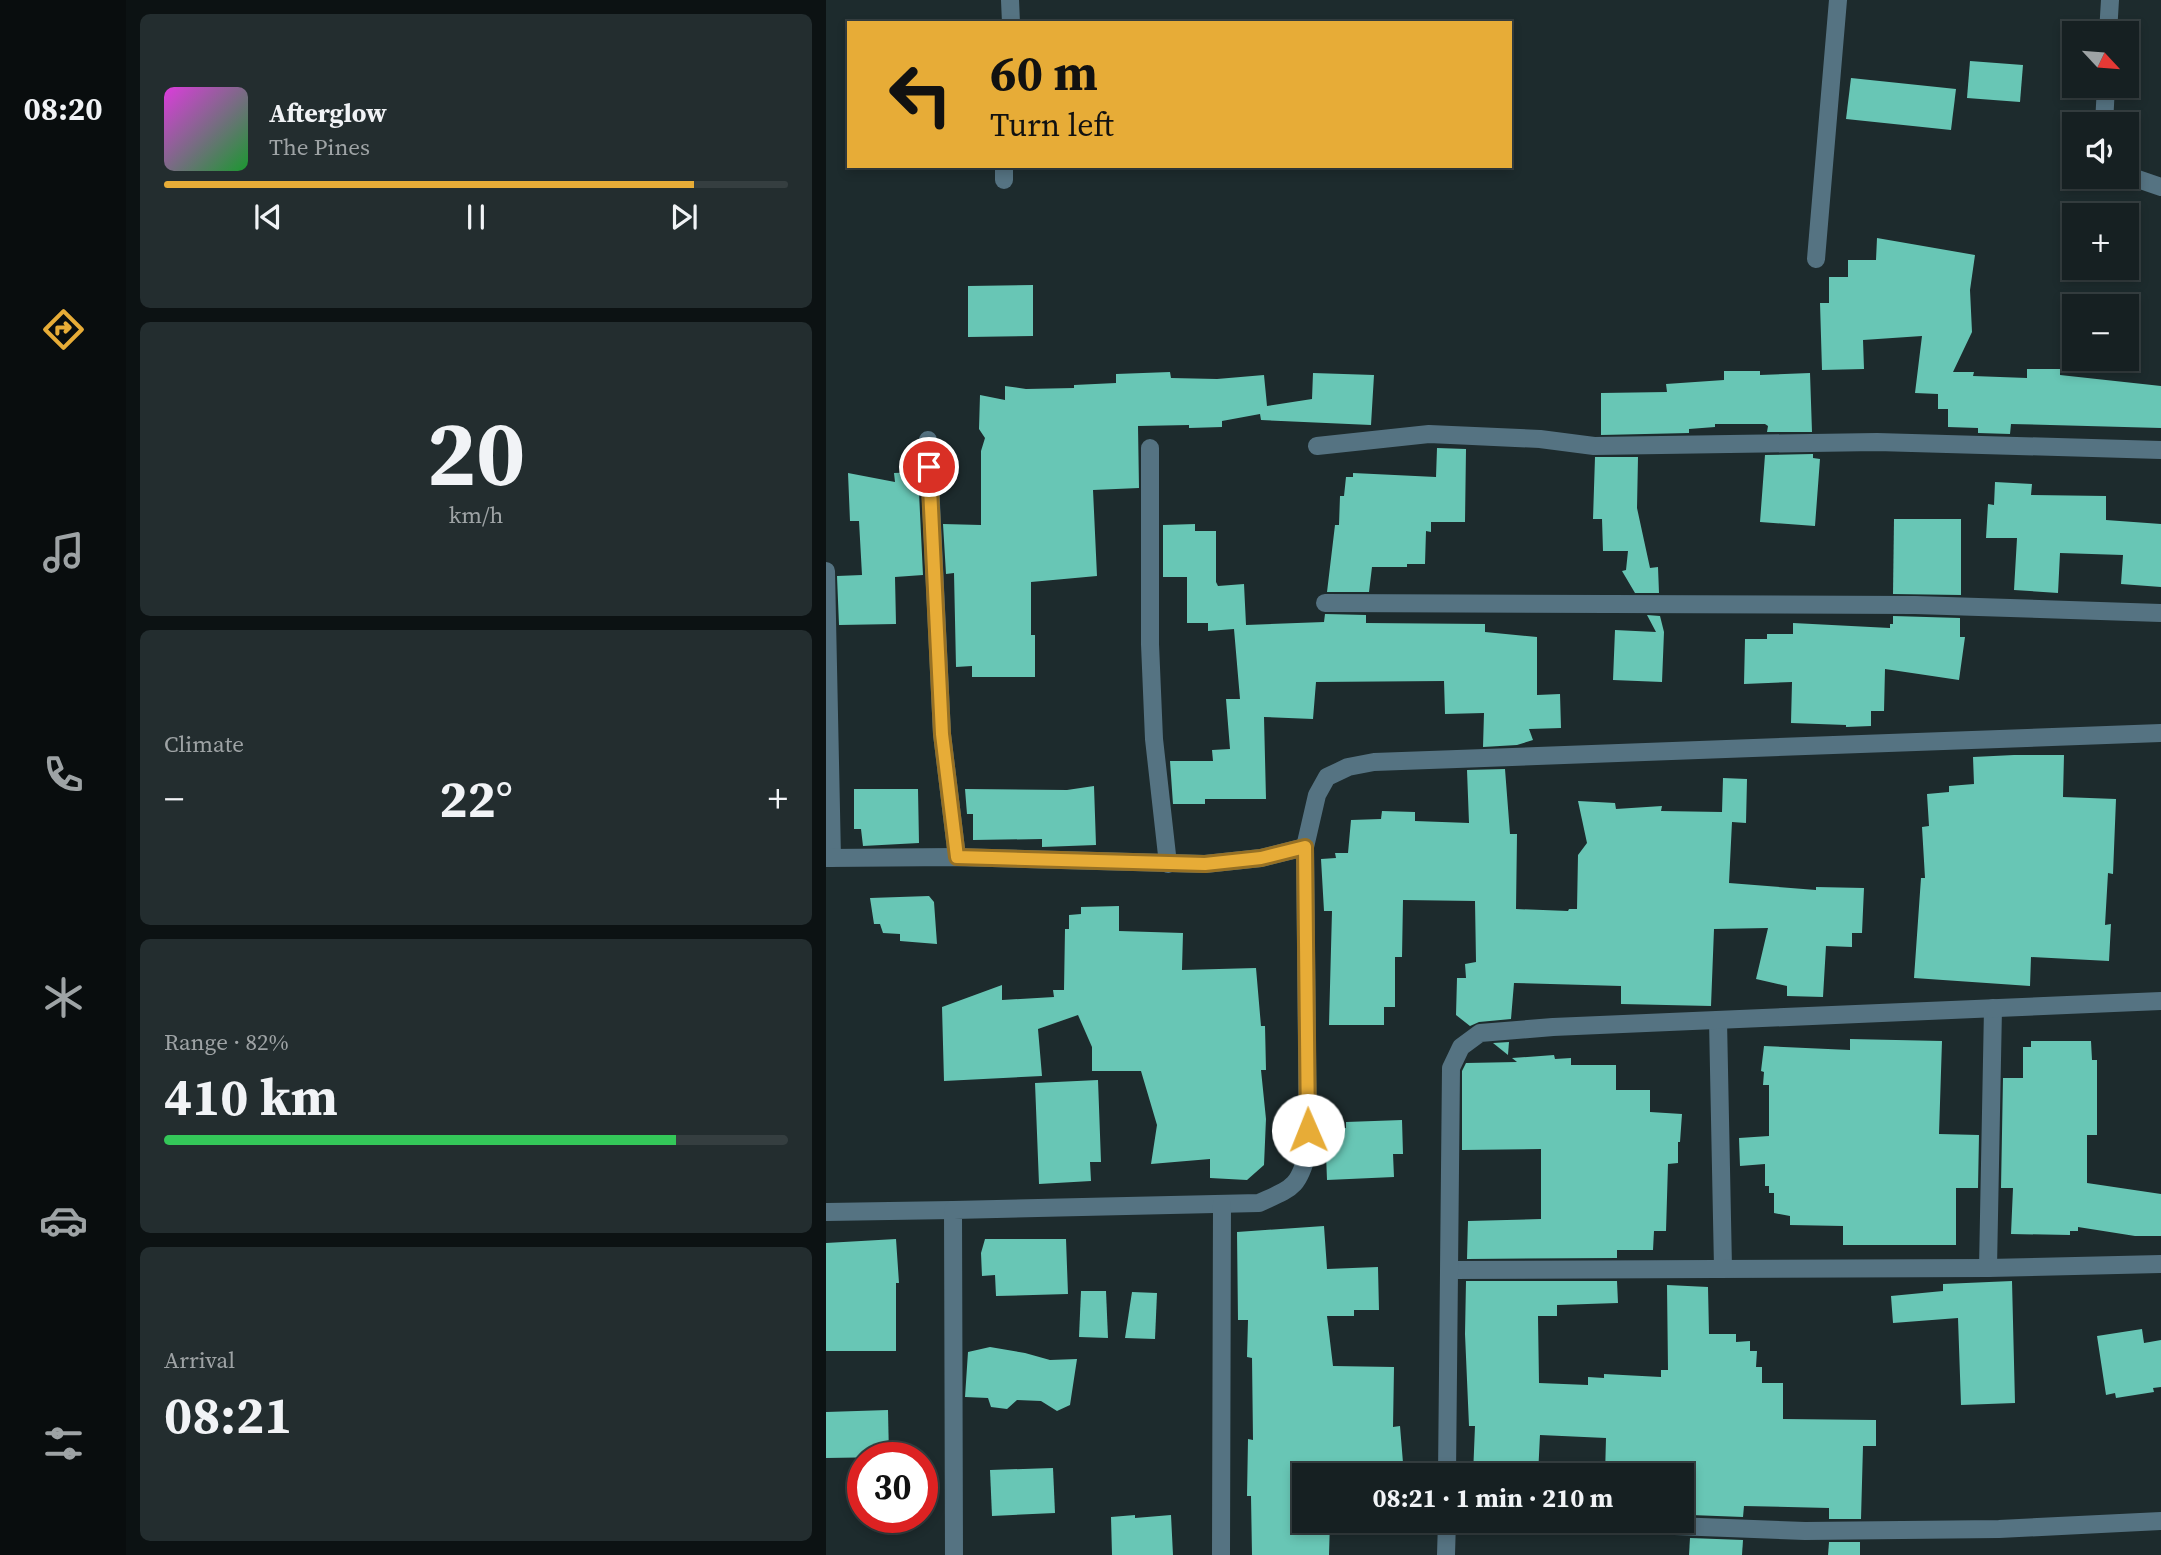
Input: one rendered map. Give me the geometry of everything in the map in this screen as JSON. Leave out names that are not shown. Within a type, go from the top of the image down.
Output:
[{"type":"street","points":[[1010,0],[1011,21]]},
{"type":"street","points":[[1816,259],[1838,0]]},
{"type":"street","points":[[2109,21],[2110,0]]},
{"type":"street","points":[[2139,179],[2161,187]]},
{"type":"street","points":[[1317,446],[1429,435],[1541,439],[1594,446],[1877,442],[2161,450]]},
{"type":"street","points":[[928,440],[942,734],[957,857]]},
{"type":"street","points":[[1150,448],[1150,644],[1154,739],[1168,864]]},
{"type":"street","points":[[826,571],[829,858],[957,857],[1205,864],[1261,858],[1305,847]]},
{"type":"street","points":[[1325,603],[1915,605],[2161,613]]},
{"type":"street","points":[[826,1212],[1259,1203],[1293,1188],[1304,1170],[1308,1150],[1305,847],[1317,795],[1326,777],[1348,767],[1374,762],[2161,733]]},
{"type":"street","points":[[1447,1463],[1451,1068],[1461,1047],[1480,1033],[1553,1027],[2161,1001]]},
{"type":"street","points":[[1988,1268],[1993,1008]]},
{"type":"street","points":[[1718,1020],[1723,1268]]},
{"type":"street","points":[[1221,1555],[1222,1204]]},
{"type":"street","points":[[953,1210],[954,1555]]},
{"type":"street","points":[[1451,1270],[1988,1268],[2161,1264]]},
{"type":"street","points":[[1694,1527],[1805,1531],[1999,1529],[2161,1521]]},
{"type":"street","points":[[1446,1555],[1447,1533]]},
{"type":"building","points":[[1970,61],[2023,65],[2020,102],[1967,98]]},
{"type":"building","points":[[1851,78],[1956,89],[1951,130],[1846,119]]},
{"type":"building","points":[[1877,238],[1975,255],[1970,290],[1972,332],[1953,372],[1974,372],[1973,376],[2027,378],[2027,369],[2060,369],[2060,375],[2161,386],[2161,428],[2011,424],[2010,434],[1978,433],[1978,428],[1948,427],[1948,409],[1938,409],[1938,394],[1915,393],[1922,336],[1863,340],[1864,369],[1822,370],[1820,303],[1829,303],[1829,277],[1848,277],[1848,260],[1876,260]]},
{"type":"building","points":[[1033,285],[1033,336],[968,337],[968,286]]},
{"type":"building","points":[[1724,371],[1760,371],[1760,375],[1810,373],[1812,432],[1767,432],[1768,426],[1765,424],[1715,424],[1715,427],[1689,429],[1689,433],[1601,435],[1601,393],[1667,392],[1666,384],[1724,380]]},
{"type":"building","points":[[1170,372],[1171,378],[1217,379],[1264,375],[1267,406],[1312,399],[1313,373],[1374,375],[1371,425],[1261,420],[1260,414],[1222,421],[1222,427],[1138,426],[1139,488],[1093,490],[1097,576],[1031,582],[1031,635],[1035,635],[1035,677],[972,677],[972,666],[956,667],[954,573],[946,574],[943,524],[981,525],[981,451],[985,438],[979,429],[980,395],[1005,400],[1005,386],[1026,389],[1074,388],[1074,385],[1116,383],[1116,374]]},
{"type":"building","points":[[1437,448],[1466,449],[1465,522],[1431,522],[1431,532],[1426,531],[1425,564],[1372,567],[1369,592],[1327,592],[1335,525],[1339,525],[1340,496],[1344,496],[1346,477],[1353,477],[1353,473],[1436,477]]},
{"type":"building","points":[[1813,454],[1813,458],[1820,459],[1815,526],[1760,522],[1765,455]]},
{"type":"building","points":[[1595,457],[1638,457],[1637,508],[1650,568],[1658,567],[1659,593],[1635,593],[1622,571],[1626,570],[1628,551],[1603,551],[1602,519],[1593,519]]},
{"type":"building","points":[[918,472],[923,575],[895,577],[896,624],[839,625],[837,576],[862,575],[859,521],[850,521],[848,473],[895,482],[894,473]]},
{"type":"building","points":[[1995,482],[2032,484],[2031,495],[2106,496],[2106,520],[2161,524],[2161,587],[2121,584],[2123,555],[2060,553],[2058,593],[2014,590],[2017,538],[1986,538],[1988,504],[1994,505]]},
{"type":"building","points":[[1894,519],[1961,519],[1961,595],[1893,594]]},
{"type":"building","points":[[1195,524],[1195,531],[1216,531],[1218,586],[1244,584],[1246,625],[1324,622],[1325,614],[1366,615],[1366,623],[1485,624],[1485,632],[1537,637],[1537,695],[1560,694],[1561,728],[1529,729],[1533,740],[1517,745],[1483,747],[1484,713],[1445,714],[1444,681],[1316,682],[1313,719],[1264,717],[1266,799],[1205,799],[1205,804],[1173,804],[1170,761],[1213,761],[1212,750],[1230,749],[1226,699],[1240,699],[1234,629],[1208,631],[1208,623],[1187,623],[1187,577],[1163,577],[1163,525]]},
{"type":"building","points":[[1647,615],[1660,616],[1664,632],[1662,682],[1613,680],[1615,630],[1656,632]]},
{"type":"building","points":[[1893,616],[1960,618],[1960,637],[1965,637],[1959,680],[1885,669],[1884,711],[1871,711],[1871,726],[1846,727],[1791,723],[1792,682],[1744,684],[1745,639],[1767,639],[1767,634],[1793,634],[1793,623],[1890,628]]},
{"type":"building","points":[[2064,755],[2063,797],[2116,799],[2113,874],[2108,873],[2105,925],[2111,924],[2109,961],[2031,957],[2030,986],[1914,978],[1921,878],[1925,878],[1922,827],[1929,826],[1927,794],[1949,792],[1949,786],[1974,784],[1973,757]]},
{"type":"building","points":[[1505,769],[1510,834],[1517,834],[1516,909],[1577,909],[1578,855],[1587,843],[1578,801],[1615,803],[1616,809],[1662,806],[1661,811],[1722,812],[1723,778],[1747,779],[1746,823],[1732,822],[1729,883],[1816,890],[1816,887],[1864,888],[1862,933],[1852,933],[1852,947],[1826,946],[1823,997],[1787,996],[1787,986],[1756,979],[1768,928],[1714,929],[1711,1006],[1621,1004],[1621,986],[1514,983],[1511,1019],[1479,1022],[1470,1026],[1456,1015],[1457,978],[1466,978],[1465,964],[1476,962],[1475,901],[1403,900],[1402,957],[1395,957],[1395,1007],[1384,1007],[1384,1025],[1329,1025],[1332,911],[1324,911],[1321,859],[1336,858],[1335,853],[1348,853],[1351,820],[1381,819],[1382,811],[1415,812],[1415,821],[1469,823],[1467,770]]},
{"type":"building","points":[[1094,786],[1096,845],[1042,847],[1042,839],[973,840],[973,814],[967,814],[965,789],[1067,790]]},
{"type":"building","points":[[854,789],[918,789],[919,843],[863,846],[861,829],[854,829]]},
{"type":"building","points":[[929,896],[934,902],[937,944],[900,941],[900,934],[883,933],[880,924],[874,924],[870,898]]},
{"type":"building","points":[[1119,906],[1119,931],[1183,933],[1182,970],[1256,968],[1261,1026],[1265,1026],[1266,1070],[1261,1070],[1266,1119],[1264,1165],[1247,1180],[1210,1178],[1210,1159],[1151,1164],[1157,1125],[1141,1071],[1092,1071],[1092,1047],[1078,1015],[1038,1029],[1042,1076],[944,1081],[942,1007],[1002,985],[1002,1000],[1054,997],[1053,990],[1064,990],[1065,929],[1069,929],[1069,915],[1081,914],[1081,907]]},
{"type":"building","points":[[1850,1039],[1942,1041],[1939,1134],[1979,1135],[1978,1188],[1956,1188],[1956,1245],[1843,1245],[1843,1226],[1790,1225],[1790,1216],[1774,1213],[1774,1193],[1769,1193],[1769,1186],[1765,1186],[1765,1164],[1740,1166],[1739,1138],[1769,1136],[1769,1085],[1763,1085],[1764,1072],[1761,1071],[1764,1046],[1850,1050]]},
{"type":"building","points":[[2031,1041],[2091,1041],[2092,1060],[2097,1060],[2097,1135],[2087,1135],[2087,1183],[2161,1194],[2161,1236],[2135,1236],[2078,1227],[2078,1231],[2070,1231],[2070,1235],[2011,1234],[2013,1188],[2001,1188],[2003,1078],[2023,1078],[2023,1047],[2031,1047]]},
{"type":"building","points":[[1509,1042],[1508,1055],[1493,1043]]},
{"type":"building","points":[[1554,1055],[1555,1059],[1571,1058],[1571,1065],[1616,1065],[1616,1090],[1650,1090],[1650,1112],[1682,1114],[1678,1163],[1668,1164],[1666,1231],[1654,1231],[1653,1250],[1617,1250],[1617,1258],[1467,1259],[1468,1221],[1541,1219],[1541,1149],[1462,1150],[1462,1071],[1466,1063],[1517,1062],[1512,1058]]},
{"type":"building","points":[[1098,1080],[1101,1162],[1090,1162],[1091,1181],[1039,1184],[1035,1083]]},
{"type":"building","points":[[1402,1120],[1403,1154],[1393,1154],[1394,1177],[1327,1180],[1325,1128],[1346,1128],[1346,1122]]},
{"type":"building","points":[[1324,1226],[1327,1269],[1378,1267],[1379,1310],[1354,1310],[1354,1316],[1327,1316],[1333,1366],[1394,1367],[1393,1427],[1400,1426],[1403,1463],[1292,1463],[1292,1533],[1330,1533],[1329,1555],[1252,1555],[1251,1496],[1247,1496],[1248,1439],[1253,1440],[1252,1358],[1247,1357],[1248,1320],[1238,1320],[1237,1232]]},
{"type":"building","points":[[896,1239],[899,1283],[896,1283],[896,1351],[826,1351],[826,1243]]},
{"type":"building","points":[[985,1239],[1066,1239],[1068,1294],[996,1296],[995,1275],[982,1276],[981,1253]]},
{"type":"building","points":[[1466,1281],[1617,1281],[1618,1303],[1557,1305],[1557,1316],[1538,1316],[1539,1383],[1588,1385],[1588,1377],[1604,1378],[1604,1374],[1661,1377],[1661,1370],[1668,1370],[1667,1285],[1708,1287],[1709,1334],[1736,1334],[1736,1342],[1750,1341],[1750,1351],[1757,1351],[1756,1367],[1762,1367],[1762,1383],[1783,1383],[1783,1419],[1876,1420],[1876,1446],[1863,1446],[1861,1519],[1829,1519],[1829,1508],[1744,1506],[1743,1517],[1694,1515],[1694,1463],[1605,1463],[1606,1438],[1540,1435],[1539,1463],[1473,1463],[1475,1426],[1469,1426]]},
{"type":"building","points":[[2012,1281],[2015,1403],[1961,1405],[1958,1318],[1893,1323],[1891,1296],[1943,1291],[1943,1284]]},
{"type":"building","points":[[1081,1291],[1106,1291],[1108,1338],[1079,1337]]},
{"type":"building","points":[[1132,1292],[1157,1293],[1155,1339],[1125,1338]]},
{"type":"building","points":[[2142,1329],[2144,1343],[2161,1340],[2161,1387],[2153,1388],[2154,1392],[2116,1398],[2115,1393],[2106,1395],[2097,1336]]},
{"type":"building","points":[[990,1347],[1050,1360],[1077,1359],[1070,1405],[1057,1411],[1041,1401],[1017,1400],[1007,1409],[991,1407],[988,1398],[965,1397],[968,1352]]},
{"type":"building","points":[[888,1410],[889,1442],[847,1442],[847,1458],[826,1458],[826,1412]]},
{"type":"building","points":[[1053,1468],[1055,1513],[992,1516],[990,1470]]},
{"type":"building","points":[[1135,1515],[1135,1518],[1171,1515],[1173,1555],[1112,1555],[1111,1517]]},
{"type":"building","points":[[1690,1538],[1743,1540],[1742,1555],[1689,1555]]},
{"type":"building","points":[[1829,1542],[1860,1542],[1860,1555],[1828,1555]]},
{"type":"route","points":[[929,467],[942,734],[957,857],[1205,864],[1261,858],[1305,847],[1308,1130]]}]
